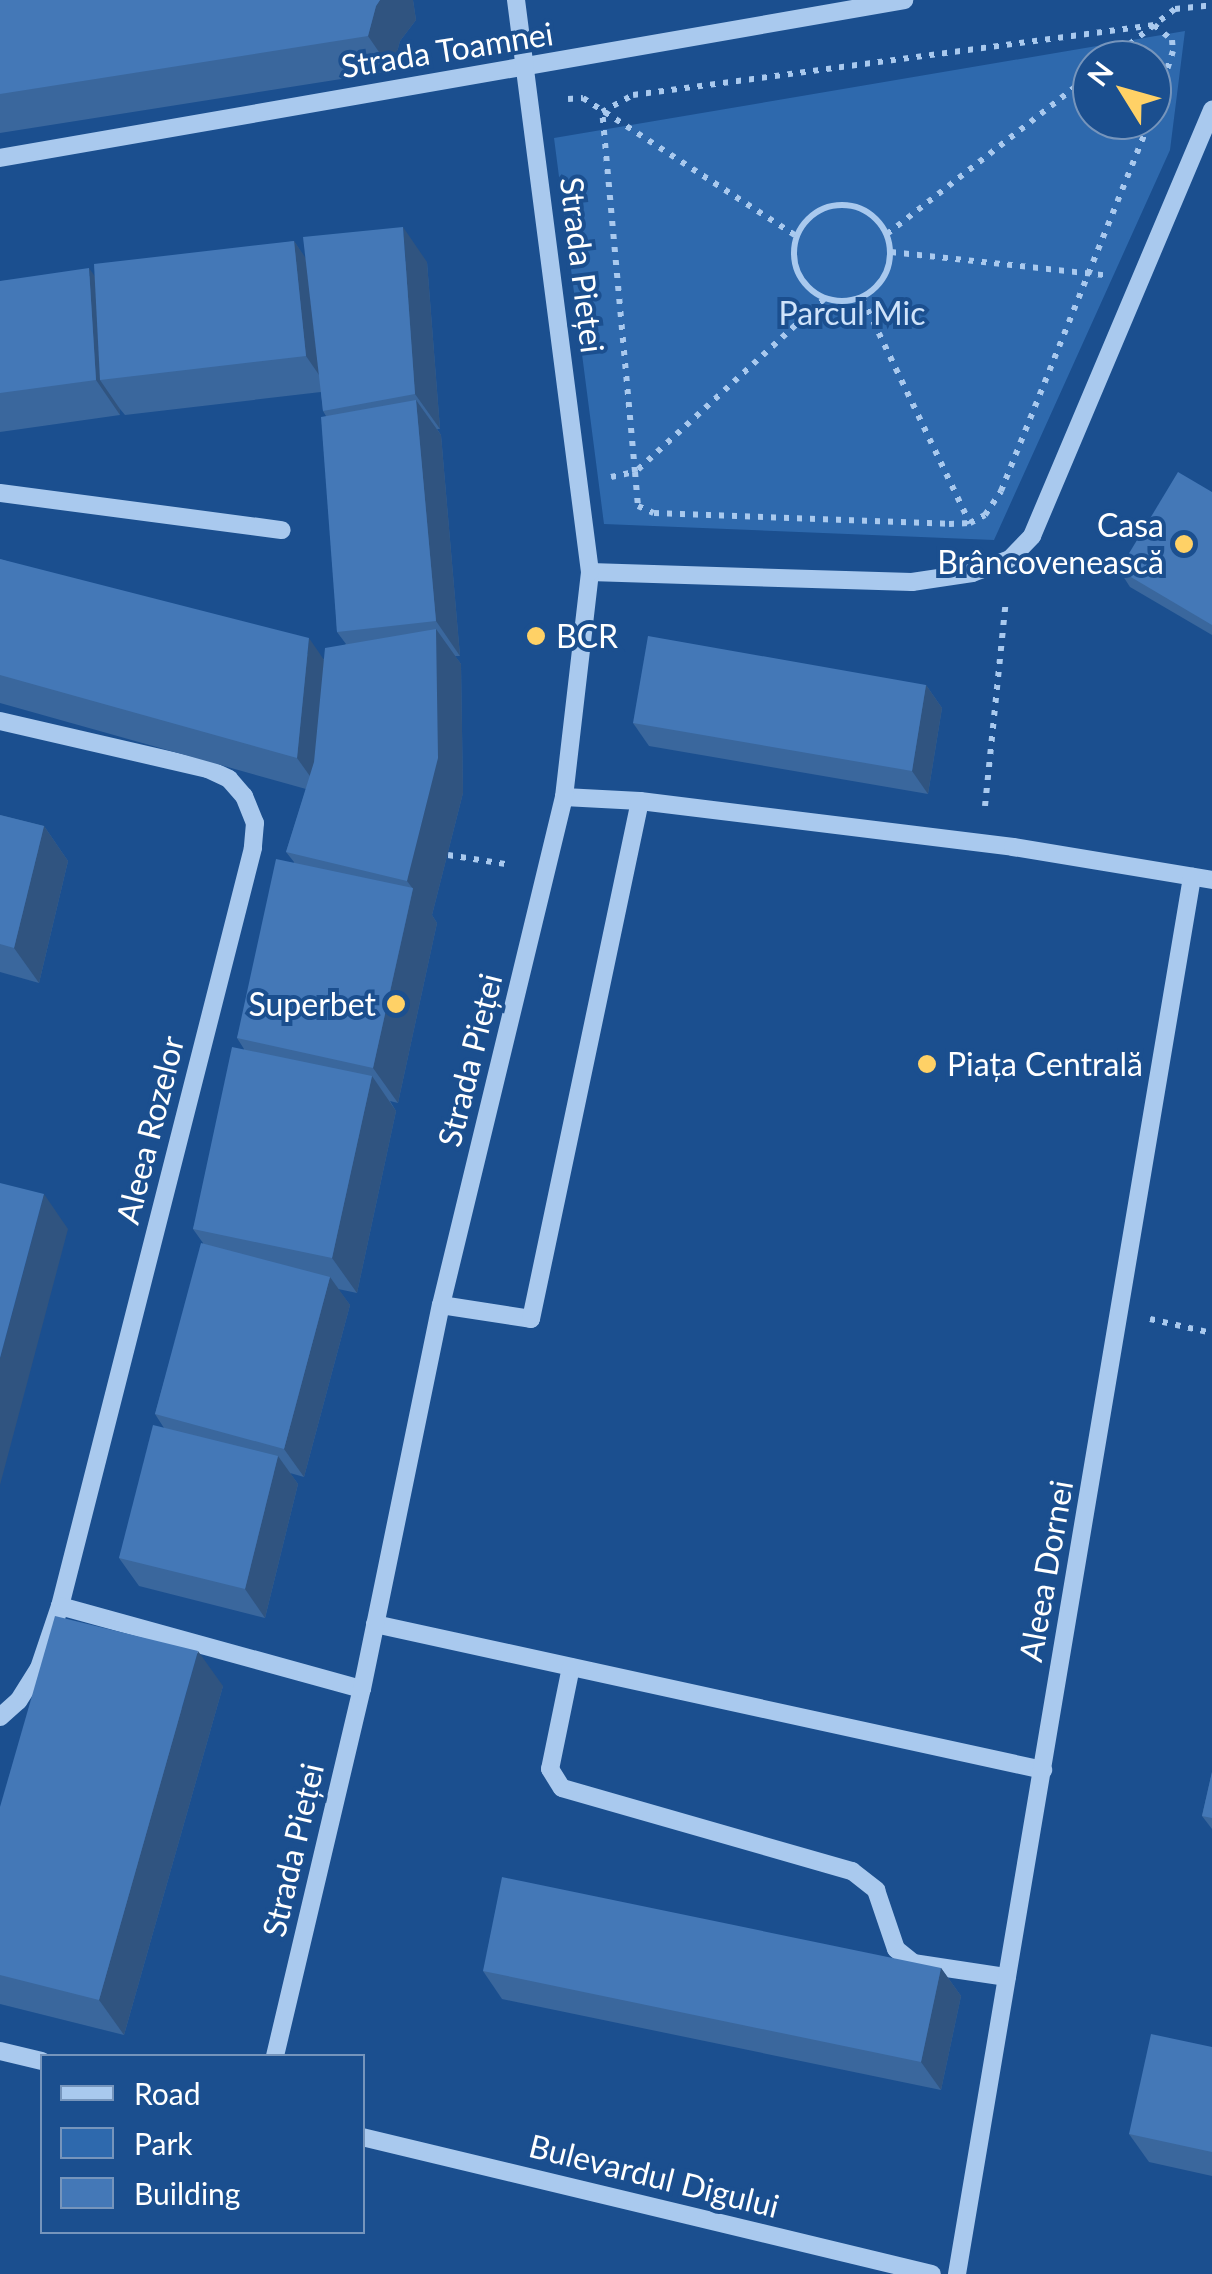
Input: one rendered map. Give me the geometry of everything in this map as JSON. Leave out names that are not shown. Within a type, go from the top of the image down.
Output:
[{"type":"street","name":"Strada Pieței","points":[[275,2054],[362,1689],[442,1305],[564,796],[590,572],[516,0]]},
{"type":"street","name":"Strada Toamnei","points":[[0,158],[904,0]]},
{"type":"street","points":[[590,572],[912,582],[972,573],[1010,559],[1032,536],[1212,109]]},
{"type":"street","points":[[0,493],[282,530]]},
{"type":"street","name":"Aleea Rozelor","points":[[0,721],[208,769],[229,779],[244,796],[255,822],[252,848],[60,1606],[40,1668],[18,1701],[0,1717]]},
{"type":"street","points":[[564,796],[640,800],[981,844],[1212,880]]},
{"type":"street","points":[[442,1305],[531,1319],[640,800]]},
{"type":"street","name":"Aleea Dornei","points":[[957,2274],[1192,877]]},
{"type":"street","points":[[60,1606],[362,1689]]},
{"type":"street","points":[[375,1624],[1043,1770]]},
{"type":"street","points":[[571,1667],[550,1768],[562,1788],[852,1871],[876,1890],[896,1949],[913,1964],[1008,1977]]},
{"type":"street","points":[[0,2051],[40,2061]]},
{"type":"street","name":"Bulevardul Digului","points":[[365,2138],[932,2274]]},
{"type":"path","points":[[1135,40],[1176,4],[1212,5]]},
{"type":"path","points":[[602,112],[634,95],[1154,25],[1172,40]]},
{"type":"path","points":[[887,234],[1072,90]]},
{"type":"path","points":[[532,102],[583,98],[796,236]]},
{"type":"path","points":[[602,112],[638,506],[654,513],[970,523],[984,514],[1001,491],[1142,140]]},
{"type":"path","points":[[841,204],[860,208],[876,218],[887,234],[891,252],[878,287],[862,298],[843,302],[824,299],[808,289],[797,273],[796,236],[807,219],[823,208],[841,204]]},
{"type":"path","points":[[891,252],[1090,272],[1140,282]]},
{"type":"path","points":[[862,298],[970,523]]},
{"type":"path","points":[[579,483],[635,472],[824,299]]},
{"type":"path","points":[[981,844],[1010,559]]},
{"type":"path","points":[[448,855],[546,870]]},
{"type":"path","points":[[1120,1312],[1212,1333]]},
{"type":"green space","name":"Parcul Mic","points":[[1185,31],[1172,134],[1172,40],[1132,40]]},
{"type":"green space","name":"Parcul Mic","points":[[1072,50],[1072,140],[1171,140],[994,540],[604,524],[554,138]]},
{"type":"building","points":[[0,0],[380,0],[368,36],[0,94]]},
{"type":"building","points":[[403,227],[415,394],[323,411],[303,237]]},
{"type":"building","points":[[294,241],[306,356],[100,380],[94,264]]},
{"type":"building","points":[[89,268],[96,380],[0,393],[0,281]]},
{"type":"building","points":[[416,400],[436,621],[337,632],[321,417]]},
{"type":"building","name":"Casa Brâncovenească","points":[[1178,472],[1212,492],[1212,625],[1119,570]]},
{"type":"building","points":[[0,559],[309,638],[297,758],[0,675]]},
{"type":"building","points":[[436,629],[438,758],[407,881],[286,852],[314,762],[325,648]]},
{"type":"building","points":[[648,636],[926,685],[912,771],[633,723]]},
{"type":"building","points":[[0,815],[44,826],[14,948],[0,944]]},
{"type":"building","points":[[276,859],[413,888],[373,1068],[237,1038]]},
{"type":"building","points":[[232,1047],[372,1076],[332,1258],[193,1229]]},
{"type":"building","points":[[0,1183],[44,1194],[0,1358]]},
{"type":"building","points":[[201,1243],[330,1277],[284,1449],[155,1414]]},
{"type":"building","points":[[153,1425],[278,1456],[245,1589],[119,1558]]},
{"type":"building","points":[[55,1616],[198,1651],[99,2000],[0,1975],[0,1807]]},
{"type":"building","points":[[1212,1772],[1212,1818],[1202,1816]]},
{"type":"building","points":[[502,1877],[941,1968],[921,2062],[483,1971]]},
{"type":"building","points":[[1151,2034],[1212,2047],[1212,2152],[1129,2134]]},
{"type":"place","name":"Casa Brâncovenească","points":[[1184,544]]},
{"type":"place","name":"BCR","points":[[536,636]]},
{"type":"place","name":"Superbet","points":[[396,1004]]},
{"type":"place","name":"Piața Centrală","points":[[927,1064]]}]
